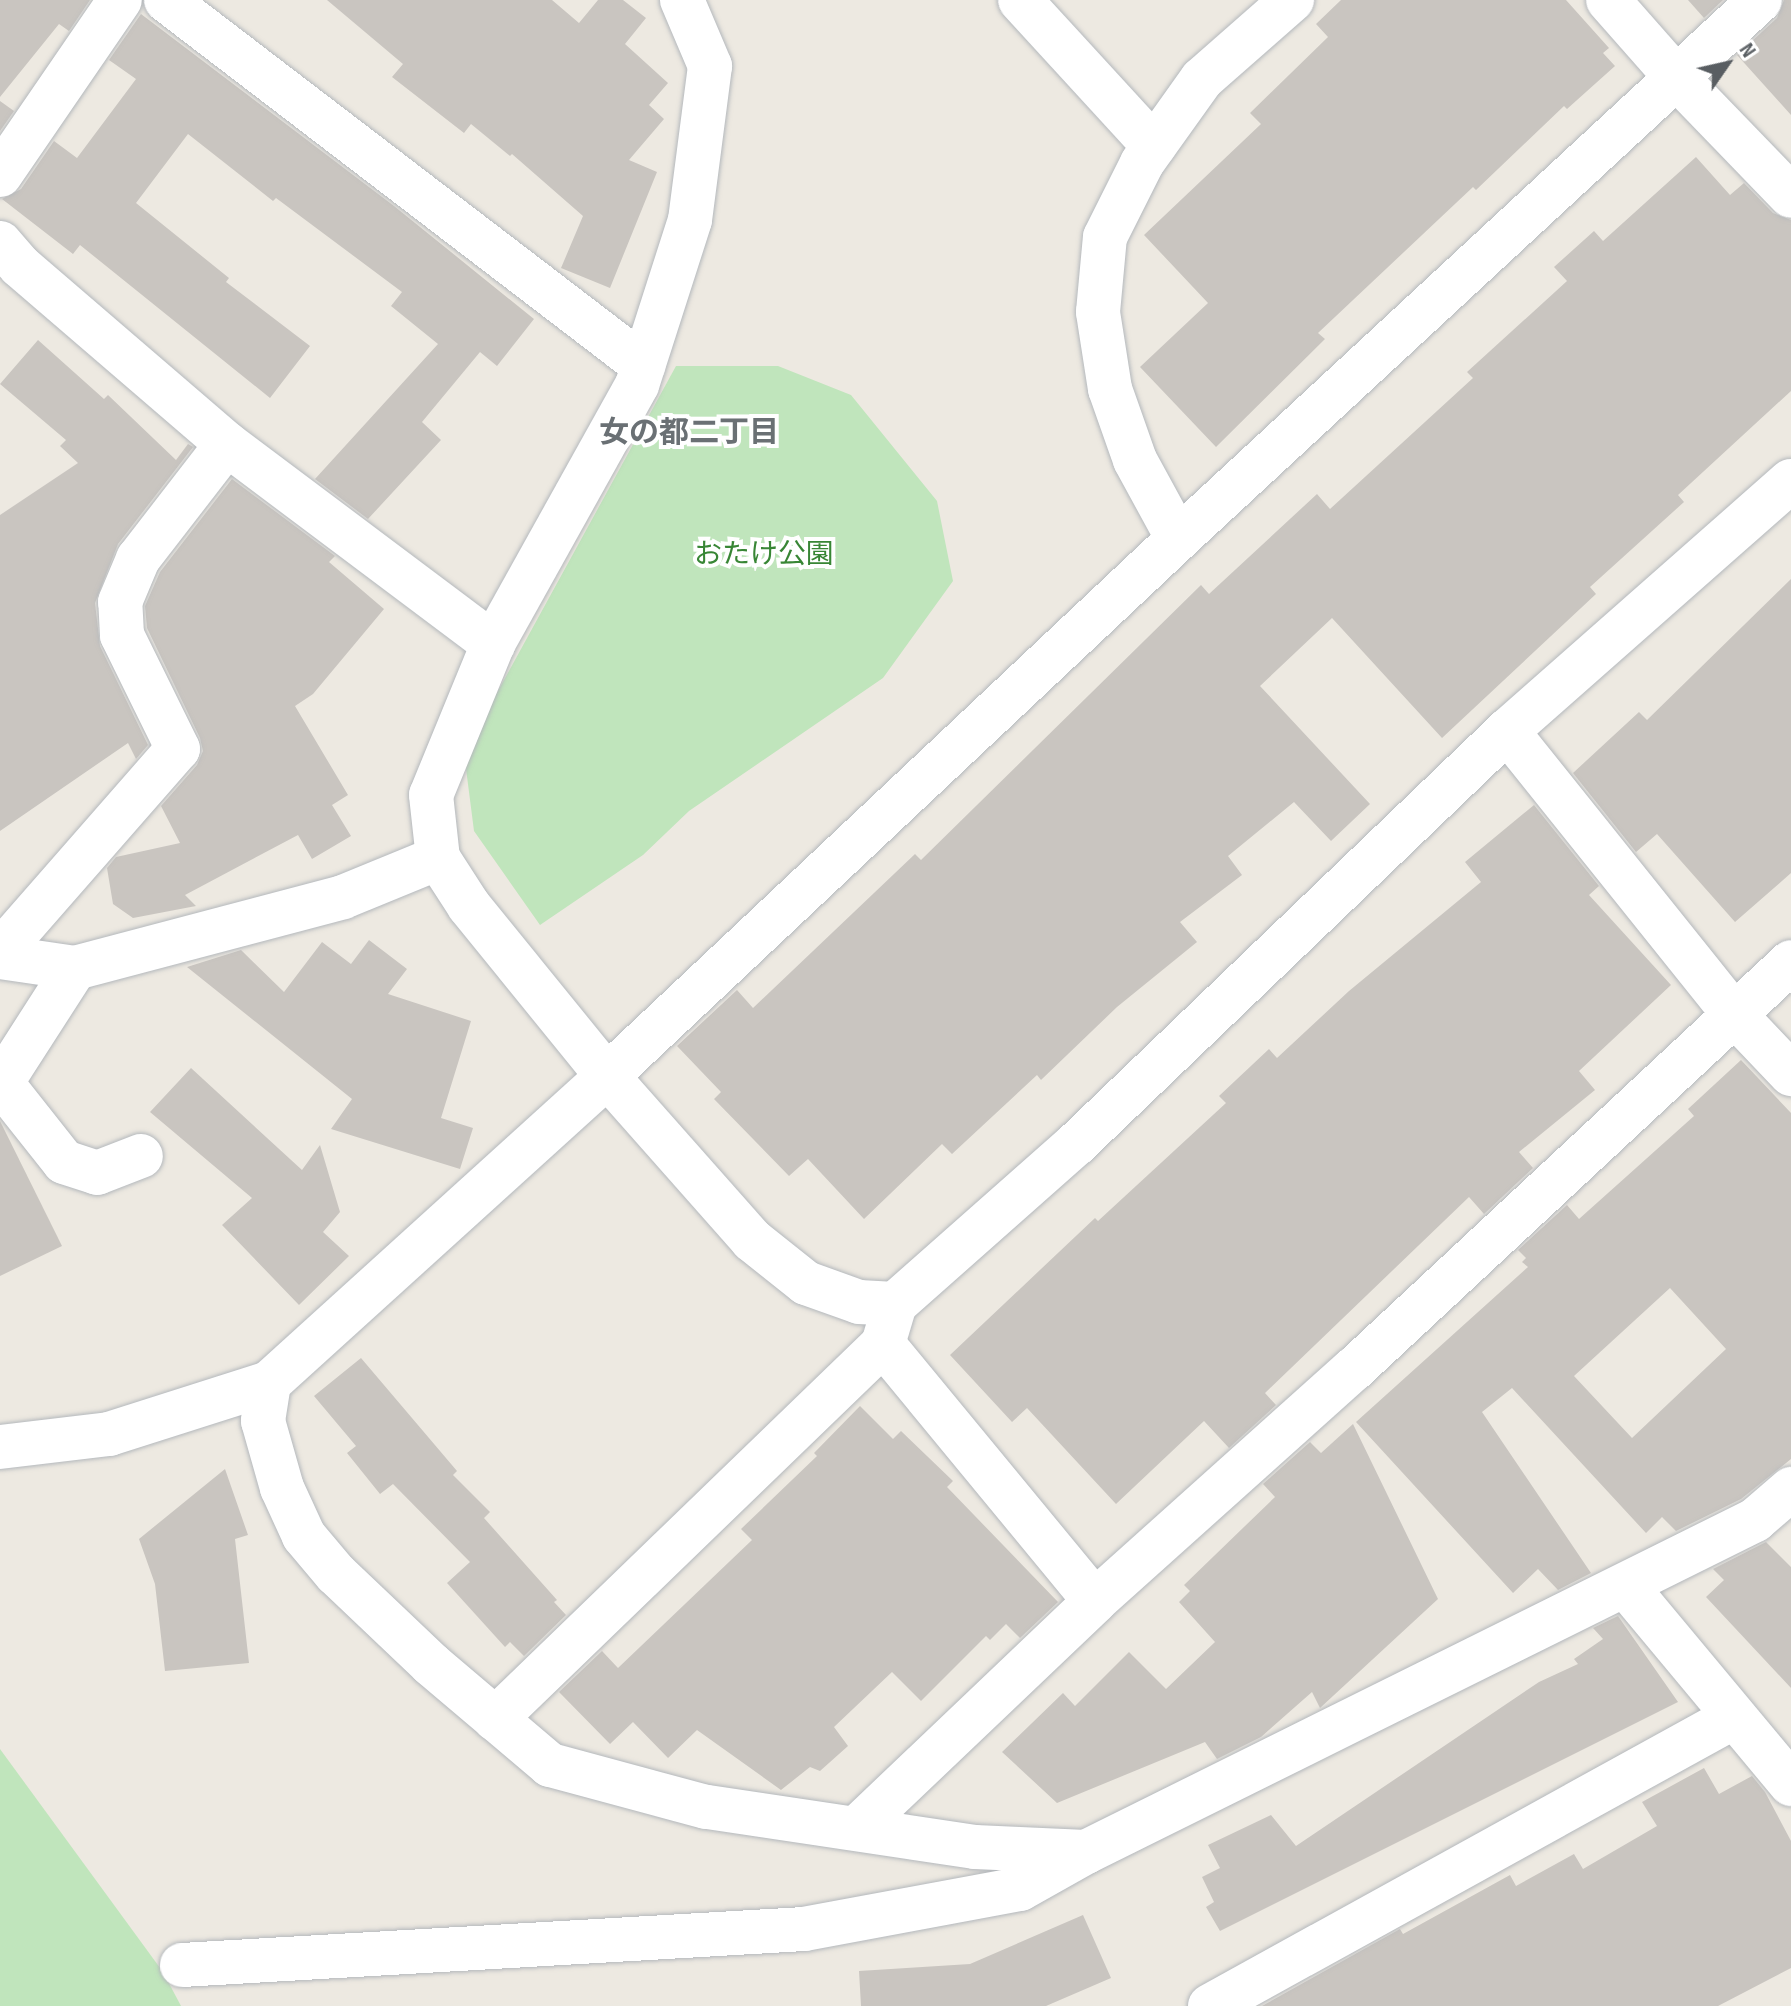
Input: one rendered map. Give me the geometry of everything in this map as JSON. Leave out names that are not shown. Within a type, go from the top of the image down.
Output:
[{"type":"street","points":[[0,175],[120,0]]},
{"type":"street","points":[[166,0],[643,365]]},
{"type":"street","points":[[682,0],[710,66],[690,220],[637,385],[493,644],[431,795],[438,858],[469,906],[607,1076],[752,1240],[806,1283],[859,1302],[889,1324],[1095,1601]]},
{"type":"street","points":[[1020,0],[1154,146]]},
{"type":"street","points":[[1178,539],[1135,460],[1110,389],[1098,312],[1105,237],[1142,163],[1202,79],[1292,0]]},
{"type":"street","points":[[1608,0],[1676,77],[1791,196]]},
{"type":"street","points":[[0,1447],[109,1434],[269,1383],[607,1076],[1178,539],[1760,0]]},
{"type":"street","points":[[0,243],[20,266],[227,444],[493,644]]},
{"type":"street","points":[[0,954],[178,749],[122,635],[120,602],[138,559],[227,444]]},
{"type":"street","points":[[495,1719],[889,1324],[1507,731],[1791,481]]},
{"type":"street","points":[[1507,731],[1734,1014],[1791,1074]]},
{"type":"street","points":[[0,954],[75,968],[343,897],[438,858]]},
{"type":"street","points":[[858,1827],[1095,1601],[1354,1369],[1791,962]]},
{"type":"street","points":[[75,968],[1,1085],[64,1162],[97,1173],[141,1156]]},
{"type":"street","points":[[269,1383],[263,1421],[282,1488],[304,1536],[347,1584],[550,1765],[706,1807],[858,1827],[975,1847],[1086,1852]]},
{"type":"street","points":[[182,1965],[804,1929],[1020,1889],[1086,1852],[1755,1520],[1791,1489]]},
{"type":"street","points":[[1626,1586],[1791,1784]]},
{"type":"street","points":[[1210,2006],[1734,1717]]},
{"type":"green space","name":"おたけ公園","points":[[676,366],[778,366],[851,395],[937,501],[953,581],[883,678],[689,811],[643,855],[540,925],[474,831],[464,753]]},
{"type":"green space","points":[[0,1749],[163,1972],[181,2006],[0,2006]]},
{"type":"building","points":[[0,0],[90,0],[69,31],[59,24],[0,97]]},
{"type":"building","points":[[327,0],[552,0],[579,23],[598,0],[623,0],[646,18],[625,44],[668,83],[649,105],[664,119],[629,160],[657,172],[610,288],[561,268],[583,216],[512,154],[510,156],[471,124],[464,133],[392,77],[403,64]]},
{"type":"building","points":[[1341,0],[1566,0],[1609,48],[1603,53],[1615,66],[1567,109],[1564,106],[1476,190],[1473,187],[1318,333],[1325,339],[1216,447],[1140,367],[1208,303],[1144,235],[1261,124],[1250,113],[1328,37],[1316,24]]},
{"type":"building","points":[[1688,0],[1723,0],[1704,18]]},
{"type":"building","points":[[1784,0],[1791,0],[1791,115],[1737,55],[1777,18]]},
{"type":"building","points":[[141,14],[394,206],[534,319],[497,366],[480,352],[422,422],[441,440],[368,519],[315,479],[438,344],[391,306],[402,292],[276,198],[273,201],[188,134],[136,203],[229,278],[226,282],[310,346],[270,398],[80,245],[73,254],[2,199],[21,189],[54,141],[77,158],[136,79],[109,60]]},
{"type":"building","points":[[0,101],[14,111],[0,131]]},
{"type":"building","points":[[1696,157],[1730,195],[1744,183],[1773,213],[1791,220],[1791,391],[1678,495],[1684,502],[1590,587],[1596,594],[1442,738],[1332,618],[1260,686],[1370,804],[1331,841],[1294,802],[1228,856],[1242,875],[1180,922],[1197,942],[1117,1007],[1041,1080],[1037,1075],[952,1154],[942,1144],[864,1219],[808,1159],[789,1176],[714,1099],[721,1092],[677,1046],[737,990],[753,1008],[915,854],[921,860],[1201,585],[1209,594],[1317,494],[1330,509],[1473,378],[1467,372],[1567,281],[1554,267],[1594,231],[1603,241]]},
{"type":"building","points":[[38,340],[104,399],[108,395],[176,460],[188,444],[193,447],[118,544],[95,603],[100,646],[148,745],[136,759],[128,743],[0,831],[0,515],[78,463],[60,446],[66,440],[0,384]]},
{"type":"building","points":[[232,479],[335,556],[329,562],[384,609],[313,694],[295,706],[348,795],[332,805],[351,836],[312,859],[298,835],[185,895],[196,906],[133,918],[113,904],[107,868],[116,857],[180,843],[161,806],[197,765],[203,751],[200,738],[147,628],[145,606],[160,572]]},
{"type":"building","points":[[1791,579],[1791,873],[1735,922],[1657,834],[1636,852],[1573,773],[1639,712],[1647,720]]},
{"type":"building","points":[[1534,805],[1599,886],[1589,895],[1671,985],[1579,1071],[1595,1090],[1519,1152],[1533,1168],[1484,1214],[1469,1197],[1265,1393],[1276,1405],[1229,1448],[1204,1421],[1116,1504],[1027,1408],[1012,1422],[950,1355],[1095,1218],[1098,1221],[1226,1103],[1219,1096],[1269,1049],[1277,1058],[1349,991],[1481,882],[1465,862]]},
{"type":"building","points":[[369,940],[407,969],[388,994],[471,1021],[441,1118],[473,1128],[460,1169],[331,1129],[352,1099],[187,967],[241,950],[284,992],[322,942],[351,964]]},
{"type":"building","points":[[1741,1060],[1791,1113],[1791,1459],[1741,1499],[1676,1531],[1662,1517],[1646,1533],[1512,1388],[1482,1412],[1591,1573],[1558,1590],[1538,1569],[1513,1593],[1356,1422],[1528,1267],[1522,1262],[1526,1258],[1518,1250],[1567,1205],[1579,1219],[1694,1116],[1688,1109]],"holes":[[[1670,1288],[1726,1349],[1632,1438],[1574,1376]]]},
{"type":"building","points":[[191,1068],[302,1170],[320,1145],[340,1212],[323,1232],[349,1256],[299,1305],[222,1225],[252,1198],[150,1112]]},
{"type":"building","points":[[0,1121],[62,1246],[0,1276]]},
{"type":"building","points":[[361,1358],[457,1471],[453,1475],[490,1512],[484,1518],[557,1600],[554,1602],[566,1615],[524,1656],[510,1642],[505,1647],[447,1583],[470,1562],[393,1484],[380,1494],[347,1453],[356,1446],[314,1396]]},
{"type":"building","points":[[860,1406],[893,1439],[901,1431],[953,1481],[947,1487],[1058,1602],[1020,1638],[1006,1624],[990,1640],[986,1636],[921,1701],[892,1672],[834,1727],[848,1746],[820,1771],[810,1767],[781,1790],[697,1730],[668,1758],[633,1722],[610,1744],[559,1692],[602,1651],[618,1668],[752,1540],[741,1529],[817,1456],[814,1453]]},
{"type":"building","points":[[1353,1424],[1438,1599],[1320,1708],[1312,1692],[1261,1737],[1217,1759],[1205,1742],[1057,1803],[1002,1752],[1063,1693],[1075,1706],[1129,1652],[1166,1689],[1215,1642],[1179,1602],[1190,1591],[1184,1585],[1275,1497],[1263,1484],[1310,1442],[1321,1453]]},
{"type":"building","points":[[225,1469],[248,1535],[235,1539],[249,1663],[165,1671],[155,1584],[139,1539]]},
{"type":"building","points":[[1766,1542],[1791,1567],[1791,1688],[1706,1597],[1724,1580],[1713,1569]]},
{"type":"building","points":[[1618,1616],[1678,1702],[1220,1931],[1206,1907],[1214,1902],[1202,1877],[1220,1868],[1208,1845],[1271,1815],[1296,1846],[1539,1682],[1578,1664],[1574,1659],[1603,1639],[1593,1628]]},
{"type":"building","points":[[1704,1768],[1719,1794],[1752,1776],[1765,1792],[1791,1841],[1791,1968],[1718,2006],[1262,2006],[1400,1929],[1403,1934],[1510,1875],[1516,1886],[1574,1854],[1583,1869],[1657,1826],[1642,1802]]},
{"type":"building","points":[[1083,1915],[1111,1978],[1046,2006],[861,2006],[859,1971],[970,1964]]},
{"type":"district","name":"女の都二丁目","points":[[689,433]]}]
